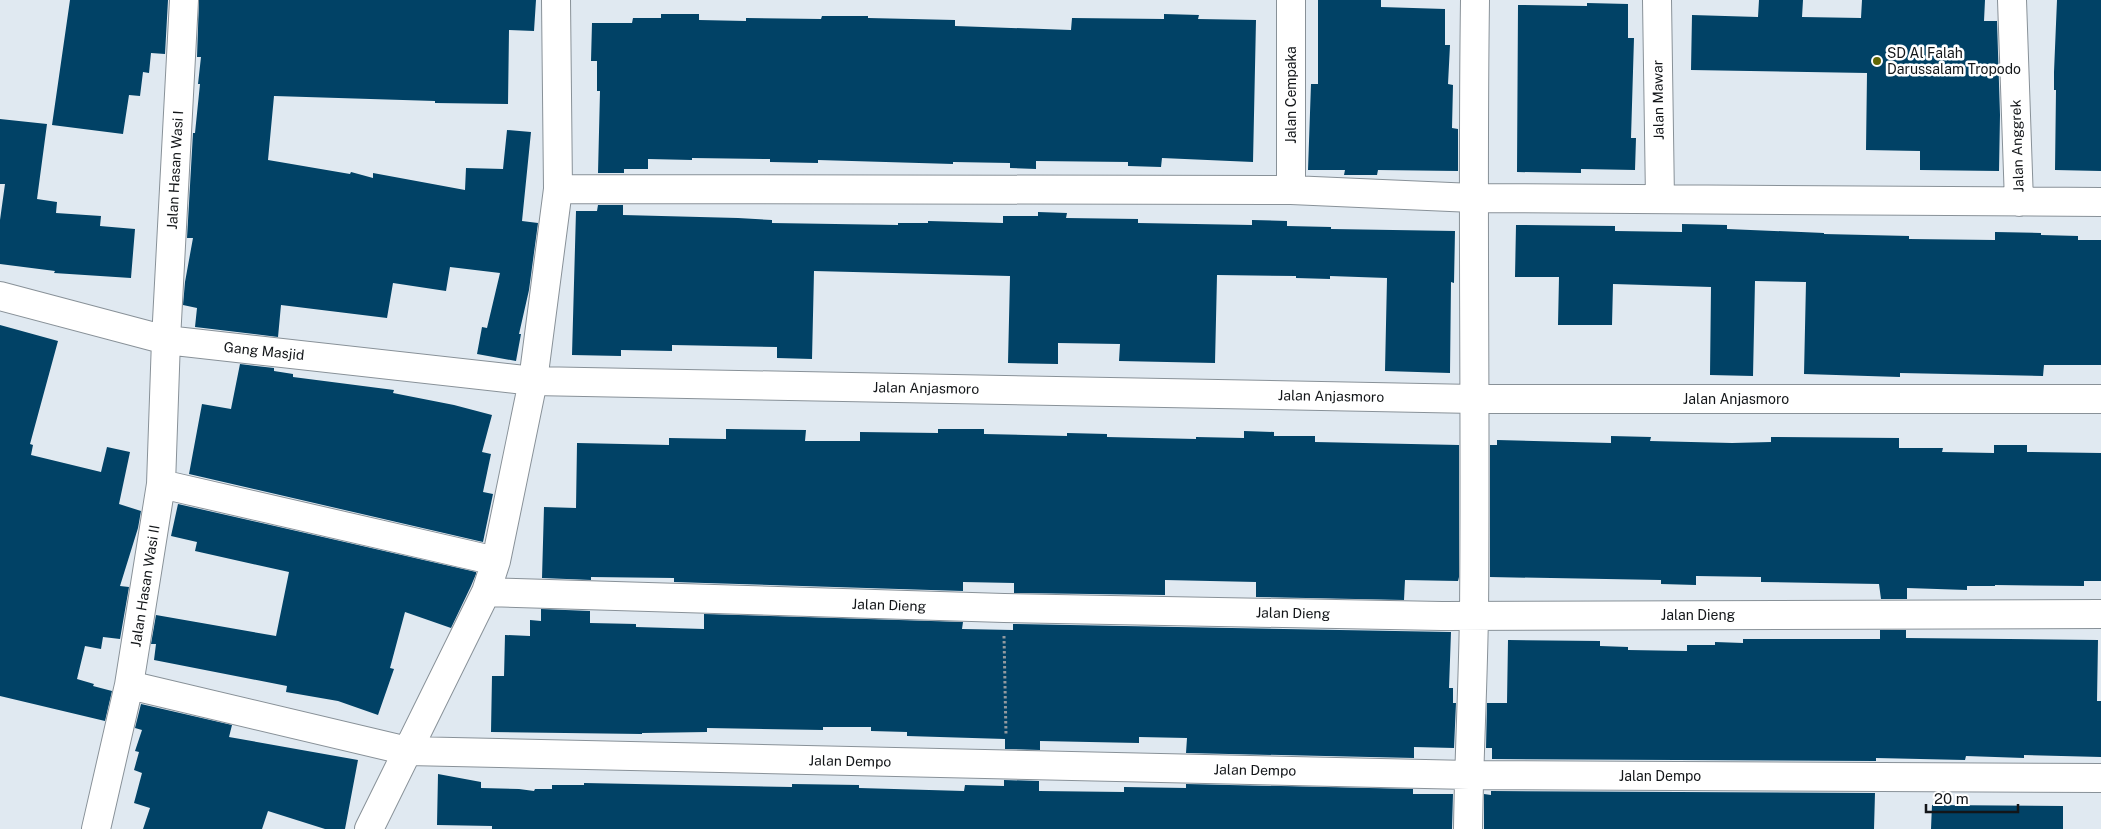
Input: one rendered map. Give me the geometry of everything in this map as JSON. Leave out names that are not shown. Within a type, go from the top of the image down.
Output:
[{"type":"street","name":"Jalan Hasan Wasi I","points":[[166,340],[184,0]]},
{"type":"street","points":[[368,829],[486,592],[496,561],[533,381],[558,189],[556,0]]},
{"type":"street","name":"Jalan Cempaka","points":[[1291,0],[1291,190]]},
{"type":"street","points":[[1468,829],[1474,616],[1475,399],[1472,198],[1474,0]]},
{"type":"street","name":"Jalan Mawar","points":[[1657,0],[1660,199]]},
{"type":"street","name":"Jalan Anggrek","points":[[2012,0],[2019,202]]},
{"type":"street","points":[[558,189],[1291,190],[1472,198],[2101,202]]},
{"type":"street","name":"Gang Masjid","points":[[0,296],[166,340],[533,381],[560,381]]},
{"type":"street","name":"Jalan Hasan Wasi II","points":[[96,829],[129,685],[161,484],[166,340]]},
{"type":"street","name":"Jalan Anjasmoro","points":[[560,381],[1475,399],[2101,399]]},
{"type":"street","points":[[161,484],[496,561]]},
{"type":"street","name":"Jalan Dieng","points":[[486,592],[1004,608],[1474,616],[2101,614]]},
{"type":"street","name":"Jalan Dempo","points":[[129,685],[408,751],[1469,775],[2101,778]]},
{"type":"path","points":[[1004,608],[1006,764]]},
{"type":"building","points":[[70,0],[168,0],[165,54],[151,53],[149,73],[143,72],[140,96],[129,95],[123,134],[52,125]]},
{"type":"building","points":[[199,0],[536,0],[534,31],[509,30],[508,104],[274,96],[268,160],[350,174],[351,172],[373,178],[373,173],[465,190],[466,168],[503,169],[507,130],[531,132],[522,221],[538,223],[529,290],[519,334],[521,334],[516,361],[477,354],[482,327],[487,328],[500,273],[450,267],[446,291],[393,283],[387,318],[281,305],[278,337],[195,327],[197,308],[183,305],[193,238],[187,238],[193,133],[195,133],[200,84],[198,84],[201,57],[197,57]]},
{"type":"building","points":[[1318,0],[1381,0],[1381,7],[1445,9],[1445,45],[1450,45],[1448,84],[1453,85],[1452,128],[1458,129],[1458,171],[1378,170],[1377,175],[1344,175],[1345,170],[1308,170],[1311,84],[1318,84]]},
{"type":"building","points":[[1759,0],[1803,0],[1802,17],[1861,18],[1862,0],[1985,0],[1984,21],[1997,21],[2000,115],[1999,171],[1920,170],[1920,151],[1866,150],[1867,73],[1691,70],[1692,15],[1758,17]]},
{"type":"building","points":[[2057,0],[2101,0],[2101,171],[2055,170],[2056,90],[2054,90],[2054,72]]},
{"type":"building","points":[[1587,3],[1628,4],[1628,38],[1634,38],[1631,138],[1636,138],[1635,170],[1581,169],[1581,173],[1517,172],[1518,5],[1587,6]]},
{"type":"building","points":[[661,14],[699,14],[699,20],[746,21],[746,18],[821,19],[822,16],[868,16],[868,18],[955,20],[955,26],[1071,30],[1072,18],[1164,19],[1164,14],[1199,15],[1198,19],[1256,20],[1253,162],[1162,158],[1161,167],[1128,166],[1128,162],[1036,161],[1036,169],[1010,168],[1010,163],[953,162],[953,164],[818,160],[818,163],[770,162],[770,159],[692,158],[692,160],[648,159],[648,169],[624,169],[624,173],[598,173],[600,91],[597,91],[597,61],[591,61],[592,23],[632,23],[633,18],[661,18]]},
{"type":"building","points":[[0,119],[47,124],[37,199],[57,202],[56,213],[101,216],[100,226],[135,229],[131,278],[54,273],[55,271],[0,264],[0,220],[5,184],[0,184]]},
{"type":"building","points":[[598,205],[623,205],[623,215],[738,218],[772,220],[772,223],[898,225],[898,223],[928,223],[928,221],[1003,223],[1003,216],[1038,216],[1038,212],[1067,213],[1066,218],[1138,219],[1138,223],[1252,225],[1252,220],[1287,221],[1287,226],[1331,227],[1331,229],[1455,231],[1454,283],[1451,282],[1450,373],[1385,371],[1387,278],[1330,276],[1330,279],[1296,278],[1296,276],[1217,275],[1215,363],[1119,361],[1120,344],[1058,343],[1058,364],[1008,363],[1010,276],[814,271],[812,359],[777,358],[777,347],[672,345],[672,351],[621,350],[621,356],[572,355],[576,211],[597,211]]},
{"type":"building","points":[[1682,224],[1727,225],[1727,229],[1909,236],[1909,239],[1995,240],[1995,232],[2041,233],[2041,235],[2078,236],[2078,240],[2101,240],[2101,365],[2044,365],[2043,376],[1900,373],[1900,377],[1804,374],[1806,282],[1755,281],[1753,376],[1710,375],[1711,287],[1613,284],[1612,325],[1558,325],[1559,277],[1515,277],[1516,225],[1615,226],[1615,231],[1682,232]]},
{"type":"building","points":[[0,325],[58,341],[30,444],[33,445],[31,455],[101,472],[107,447],[130,452],[119,504],[141,511],[138,528],[120,586],[129,587],[120,639],[103,637],[101,649],[85,646],[77,679],[112,691],[105,721],[0,696]]},
{"type":"building","points":[[240,364],[274,368],[274,371],[293,374],[293,377],[394,390],[393,393],[454,405],[492,415],[482,452],[491,454],[483,492],[493,494],[483,542],[189,474],[202,404],[231,409]]},
{"type":"building","points":[[726,429],[806,430],[805,441],[860,441],[860,432],[938,433],[938,429],[984,429],[984,434],[1067,436],[1067,433],[1107,434],[1107,437],[1196,439],[1196,437],[1244,438],[1244,431],[1274,432],[1274,436],[1315,436],[1315,442],[1459,445],[1459,577],[1458,581],[1405,580],[1404,600],[1256,597],[1256,582],[1165,580],[1165,595],[1014,593],[1014,583],[963,582],[963,591],[674,582],[674,578],[591,577],[591,580],[542,578],[544,507],[576,508],[577,443],[669,445],[669,438],[726,439]]},
{"type":"building","points":[[1611,436],[1651,437],[1650,441],[1732,443],[1771,442],[1771,437],[1899,438],[1899,448],[1943,448],[1942,452],[1994,453],[1994,445],[2027,445],[2027,452],[2101,453],[2101,581],[2084,581],[2084,586],[1995,585],[1967,586],[1967,590],[1907,588],[1907,599],[1881,599],[1879,584],[1761,582],[1761,577],[1696,576],[1696,585],[1661,584],[1661,580],[1490,577],[1490,445],[1497,445],[1497,440],[1611,443]]},
{"type":"building","points":[[178,504],[476,572],[476,574],[451,628],[405,612],[390,668],[394,669],[378,715],[338,701],[286,692],[287,686],[154,660],[156,644],[151,644],[156,615],[276,636],[289,572],[195,551],[197,542],[171,536]]},
{"type":"building","points":[[541,609],[590,611],[590,623],[636,624],[636,627],[704,629],[704,614],[963,622],[962,629],[1013,630],[1013,624],[1451,632],[1449,688],[1453,688],[1453,703],[1456,703],[1454,748],[1414,747],[1414,758],[1186,753],[1187,738],[1139,737],[1139,743],[1040,741],[1040,750],[1005,749],[1005,739],[907,736],[907,732],[871,731],[871,727],[823,727],[823,730],[707,728],[707,732],[642,734],[491,732],[492,676],[504,676],[505,635],[530,636],[530,620],[541,621]]},
{"type":"building","points":[[1880,630],[1906,630],[1906,638],[2098,640],[2097,701],[2101,701],[2101,757],[2024,755],[2024,758],[1966,756],[1965,760],[1876,758],[1876,761],[1492,759],[1492,748],[1486,748],[1487,703],[1507,703],[1508,640],[1600,641],[1600,646],[1628,647],[1628,650],[1687,651],[1687,645],[1715,645],[1715,642],[1743,643],[1743,639],[1880,639]]},
{"type":"building","points":[[141,704],[232,725],[229,737],[358,760],[345,829],[325,829],[268,811],[262,829],[143,829],[150,808],[134,803],[142,773],[134,770],[139,752],[135,751],[142,730],[135,728]]},
{"type":"building","points":[[438,774],[481,782],[481,788],[534,791],[535,789],[552,789],[552,785],[584,785],[584,783],[792,787],[792,784],[859,785],[859,788],[964,791],[965,785],[1004,786],[1004,780],[1039,781],[1039,791],[1124,792],[1124,787],[1186,788],[1186,784],[1413,789],[1413,794],[1453,794],[1452,829],[492,829],[492,826],[437,825]]},
{"type":"building","points":[[1491,791],[1875,793],[1874,829],[1484,829],[1484,794],[1491,795]]},
{"type":"building","points":[[1932,805],[2063,806],[2063,829],[1931,829]]},
{"type":"place","name":"SD Al Falah Darussalam Tropodo","points":[[1877,61]]}]
